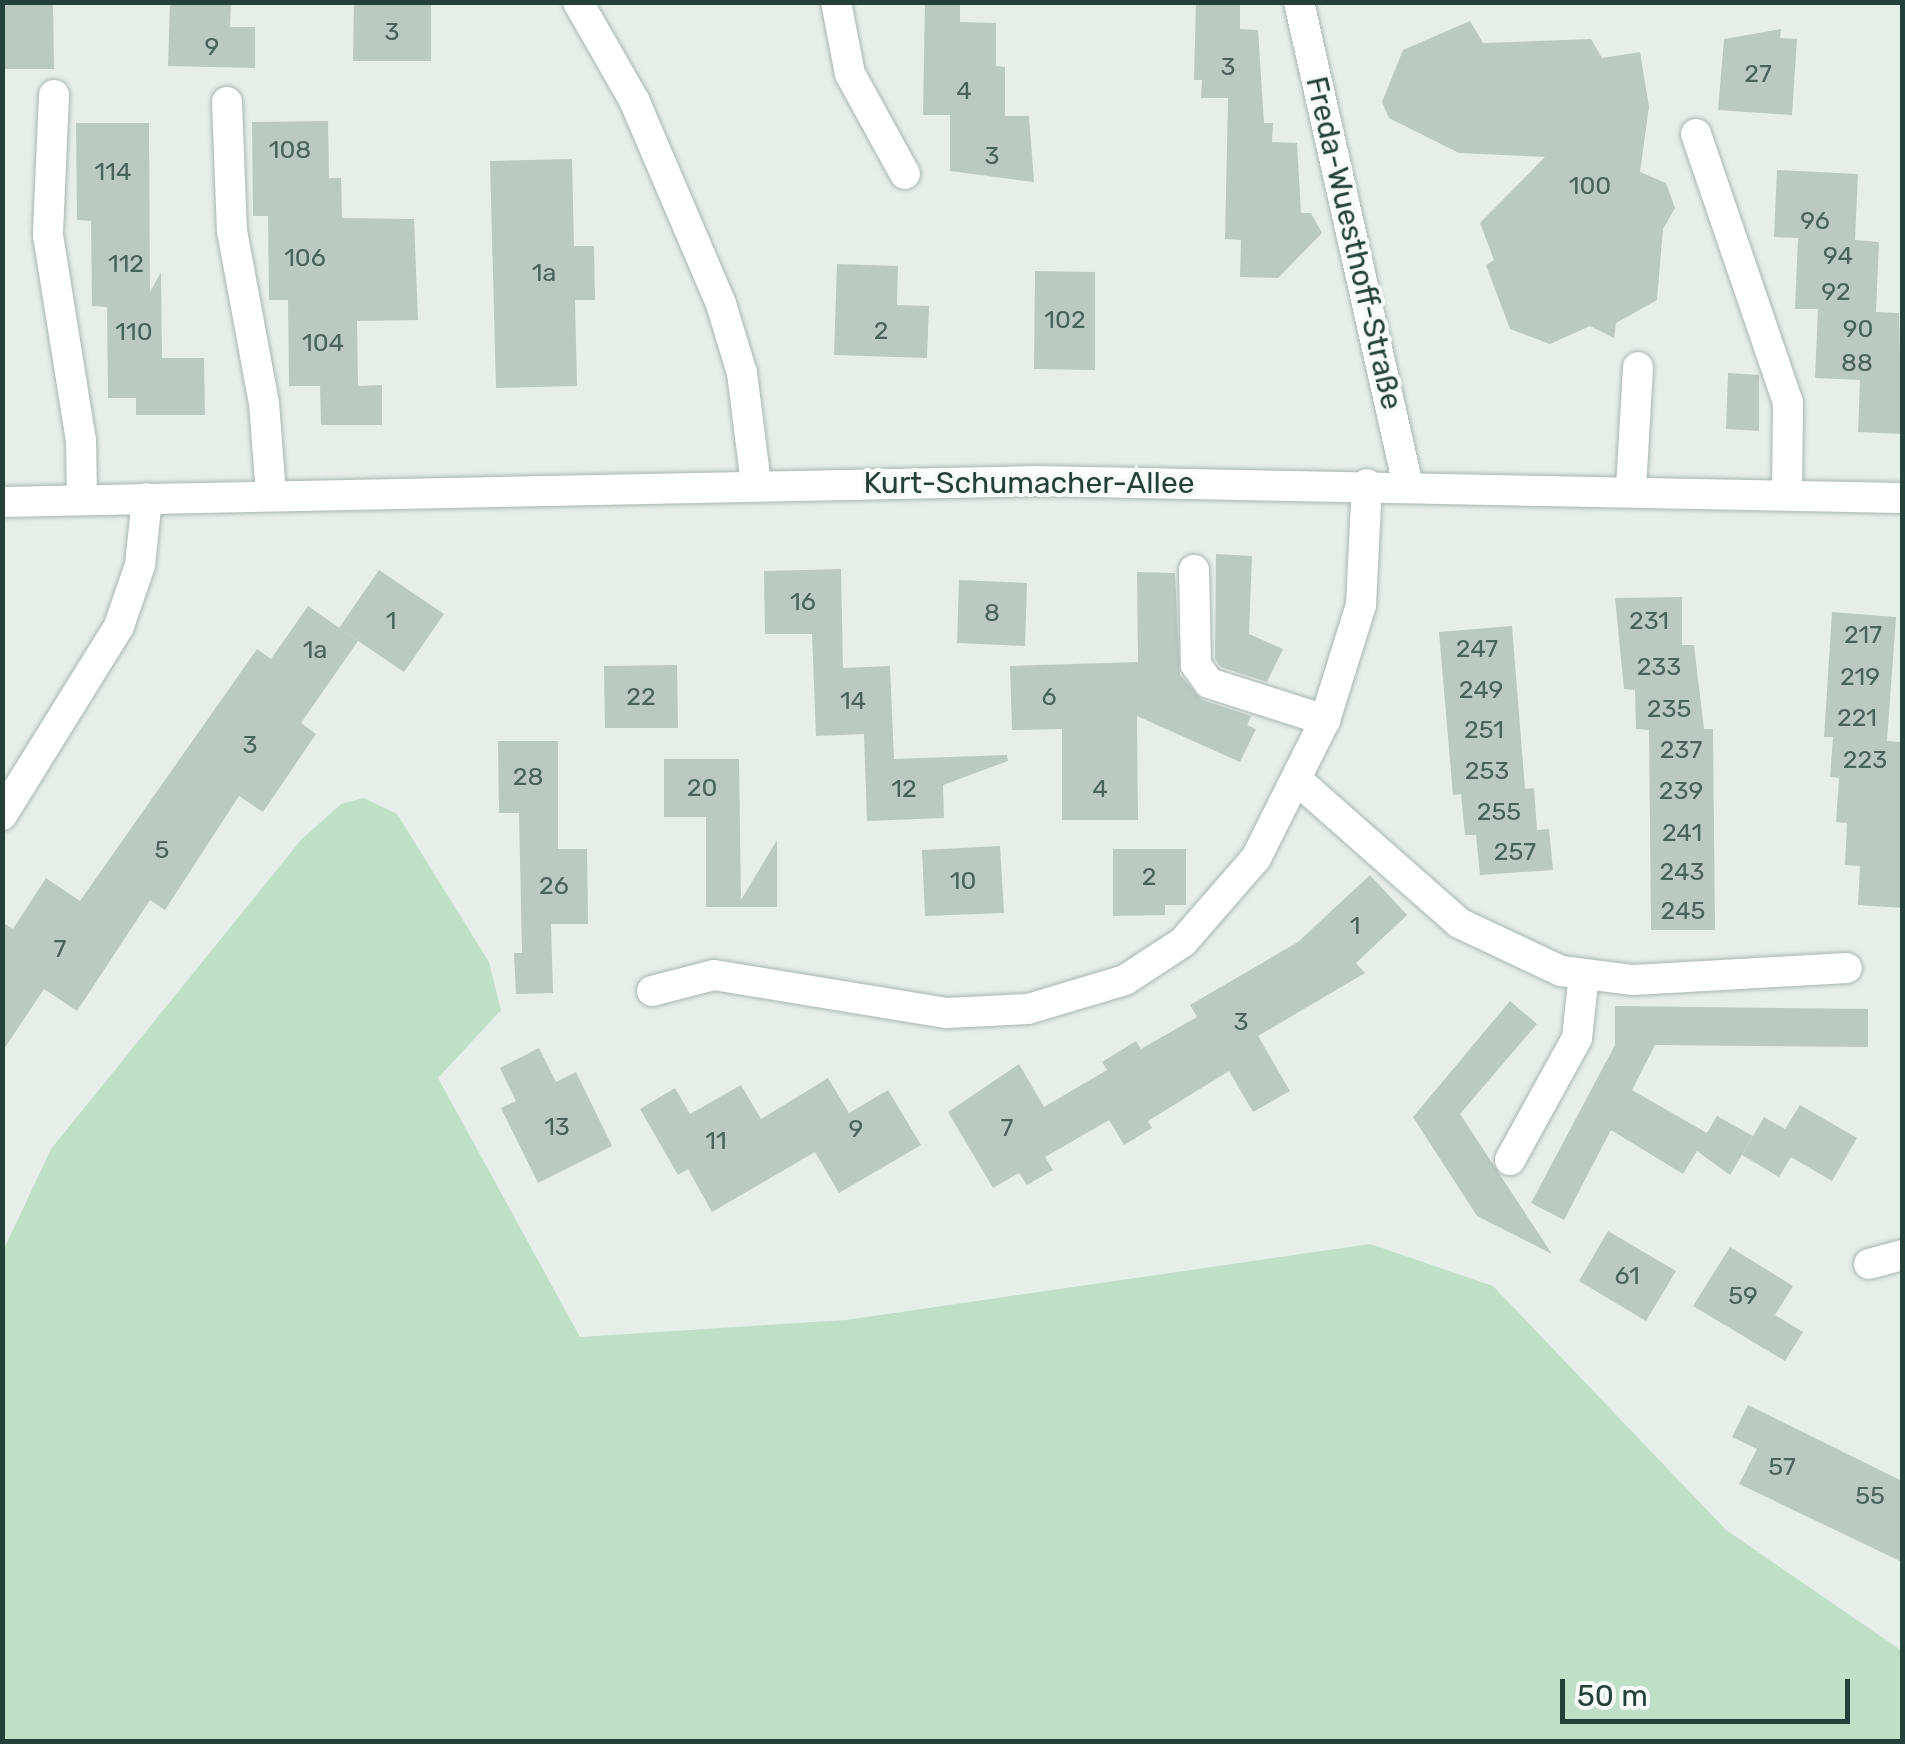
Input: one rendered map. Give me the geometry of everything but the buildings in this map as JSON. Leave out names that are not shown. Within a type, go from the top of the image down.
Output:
[{"type":"street","points":[[578,2],[634,100],[721,304],[742,373],[756,484]]},
{"type":"street","points":[[836,2],[850,74],[905,174]]},
{"type":"street","name":"Freda-Wuesthoff-Straße","points":[[1300,2],[1408,484]]},
{"type":"street","points":[[54,96],[48,235],[81,440],[82,500]]},
{"type":"street","points":[[228,102],[232,231],[264,403],[271,495]]},
{"type":"street","points":[[1696,134],[1788,402],[1787,494]]},
{"type":"street","points":[[1631,489],[1638,367]]},
{"type":"street","name":"Kurt-Schumacher-Allee","points":[[2,502],[756,484],[1408,484],[1902,498]]},
{"type":"street","points":[[652,991],[714,975],[948,1013],[1028,1009],[1076,998],[1139,970],[1183,942],[1220,906],[1256,858],[1325,720],[1361,604],[1367,484]]},
{"type":"street","points":[[2,815],[118,626],[140,565],[147,498]]},
{"type":"street","points":[[1194,570],[1196,665],[1209,683],[1325,720]]},
{"type":"street","points":[[1297,780],[1459,923],[1561,971],[1633,980],[1847,968]]},
{"type":"street","points":[[1510,1160],[1577,1038],[1584,974]]},
{"type":"street","points":[[1869,1264],[1902,1255]]},
{"type":"green space","points":[[364,798],[397,814],[489,962],[501,1010],[438,1078],[580,1337],[846,1320],[1370,1244],[1493,1286],[1726,1530],[1902,1651],[1902,1741],[3,1741],[3,1251],[51,1149],[301,840],[341,804]]}]
